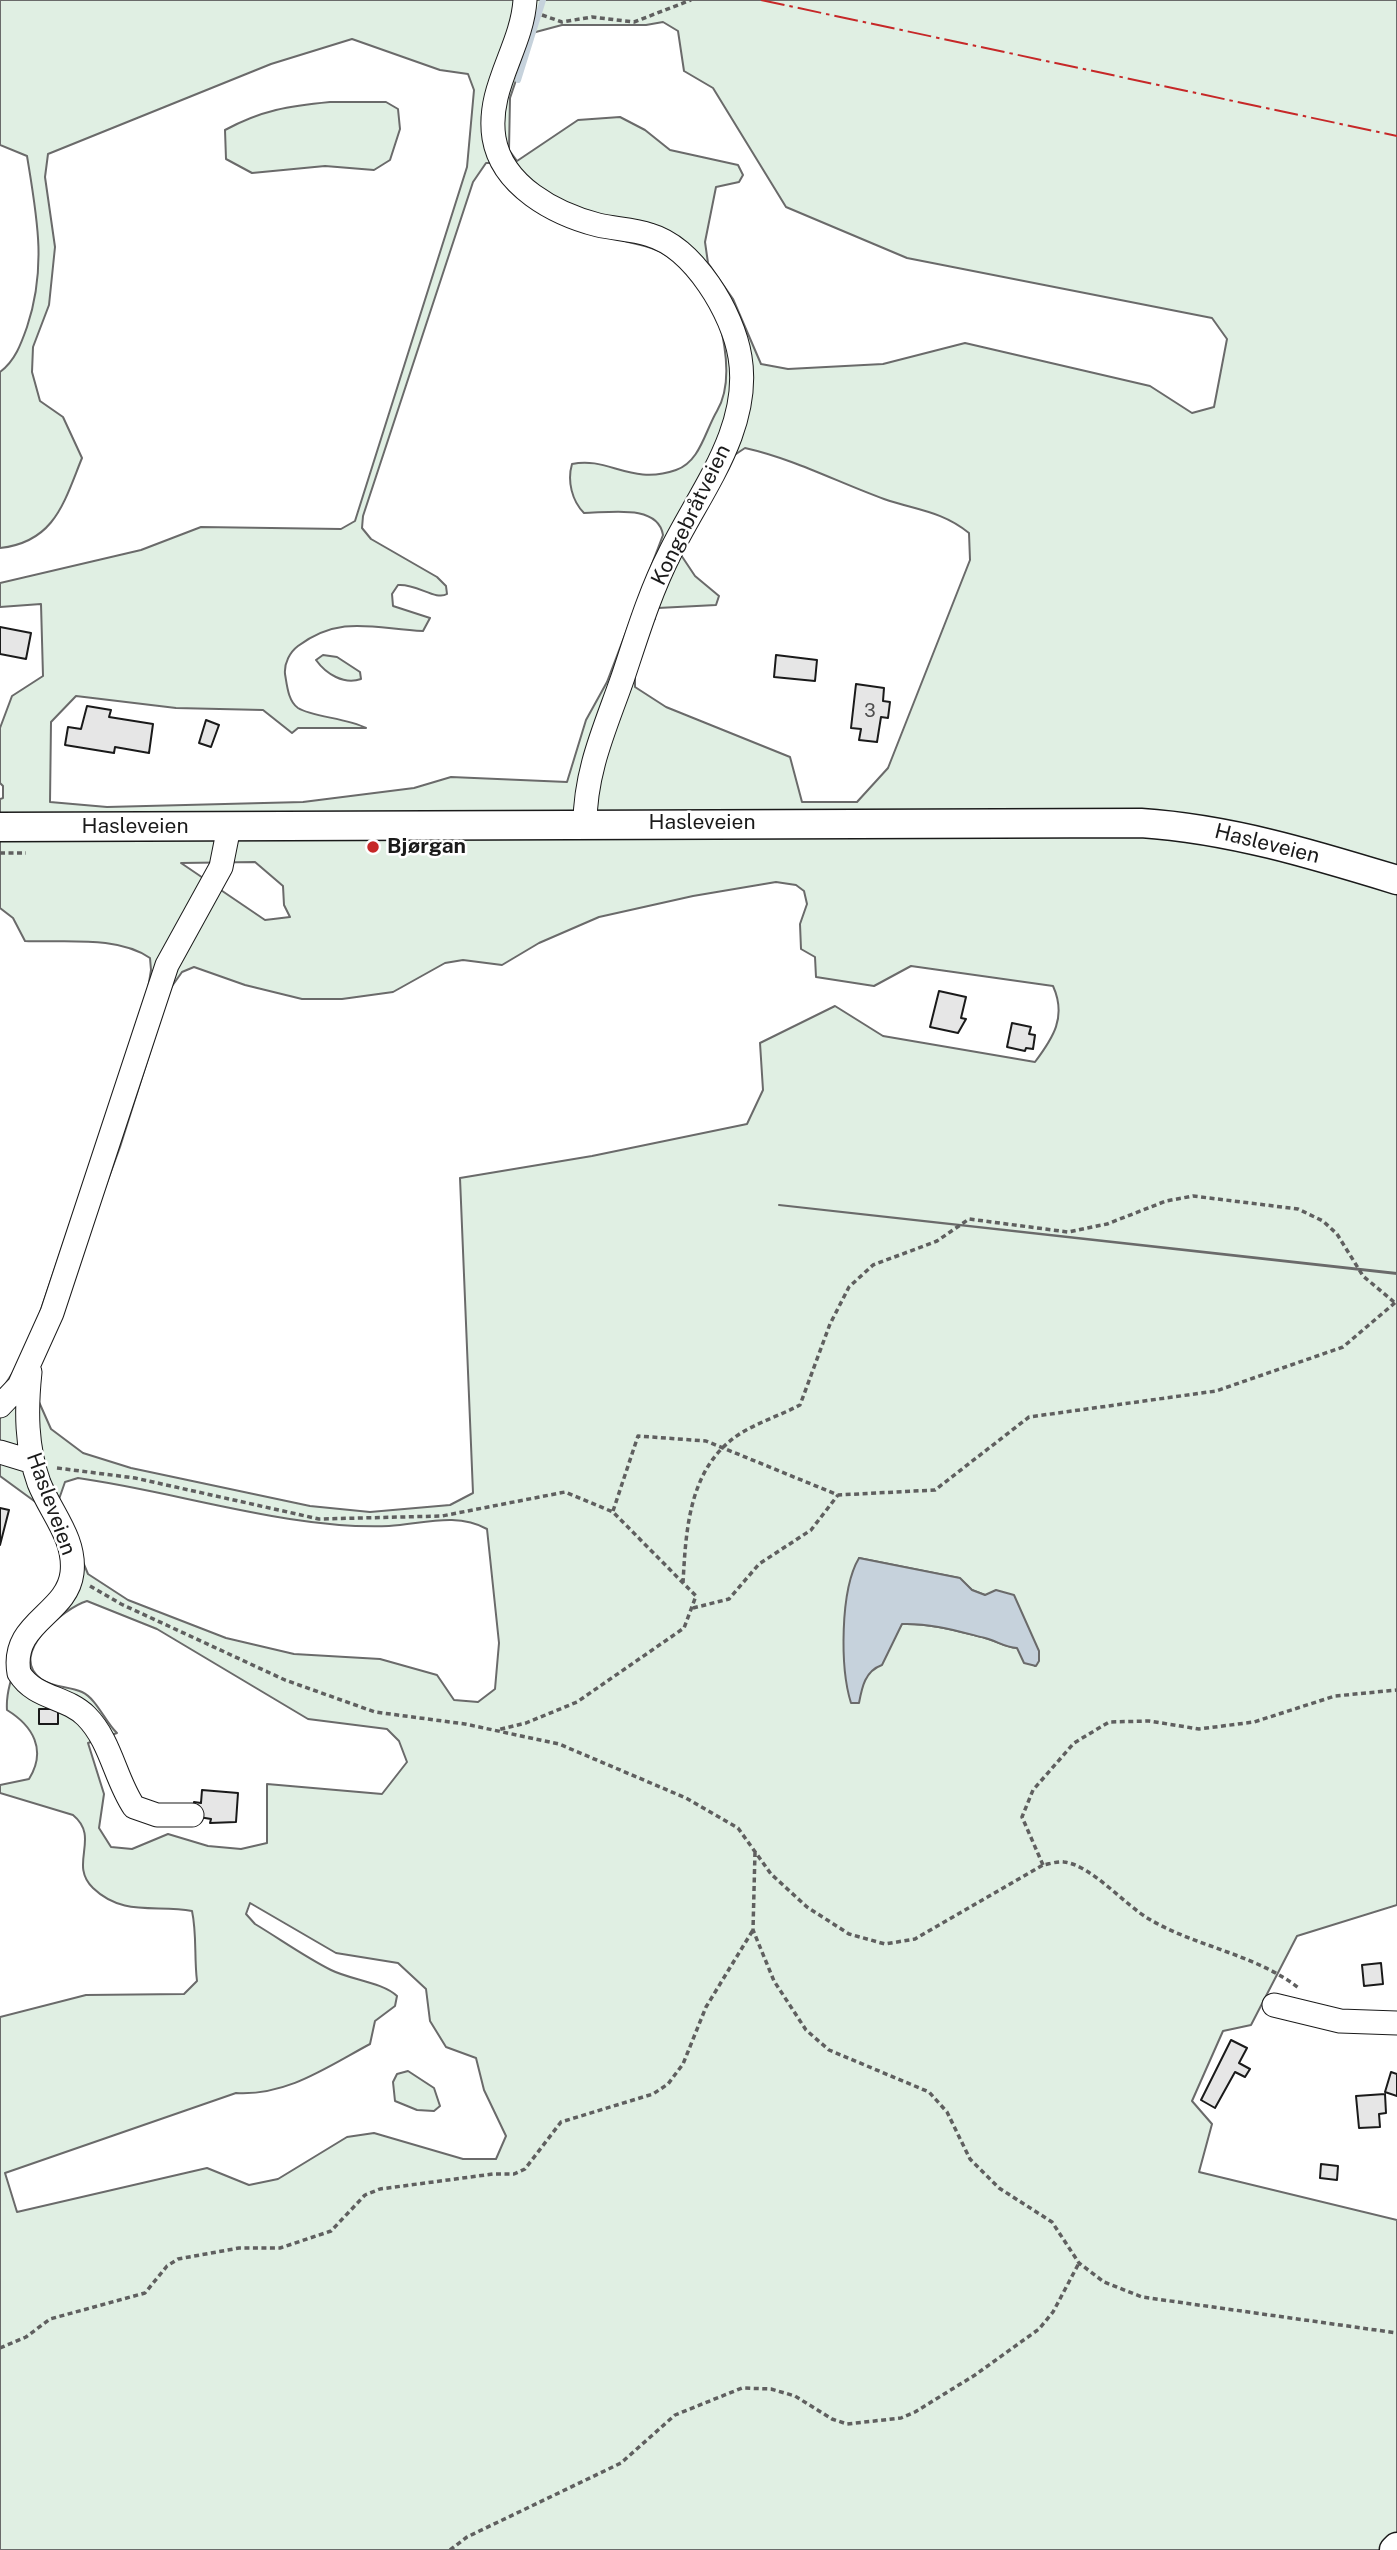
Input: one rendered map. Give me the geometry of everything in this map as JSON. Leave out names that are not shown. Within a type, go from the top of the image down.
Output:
[{"type":"main road","name":"Hasleveien","points":[[0,827],[1074,822],[1175,825],[1255,837],[1397,880]]},
{"type":"street","name":"Kongebråtveien","points":[[524,4],[521,27],[500,78],[493,112],[494,137],[500,158],[530,193],[561,212],[597,225],[651,235],[681,251],[729,317],[741,359],[738,399],[728,443],[652,592],[598,740],[585,797],[585,824]]},
{"type":"street","name":"Hasleveien","points":[[0,1406],[19,1386],[31,1364],[57,1300],[167,965],[217,875],[229,827]]},
{"type":"street","name":"Hasleveien","points":[[31,1364],[27,1427],[33,1462],[44,1494],[67,1535],[73,1557],[72,1576],[66,1590],[20,1644],[19,1673],[32,1689],[73,1706],[85,1714],[95,1726],[134,1807],[157,1815],[192,1815]]},
{"type":"street","points":[[0,1452],[33,1462]]},
{"type":"street","points":[[1274,2005],[1340,2021],[1397,2023]]},
{"type":"path","points":[[524,4],[562,22],[592,17],[634,22],[691,0]]},
{"type":"path","points":[[0,853],[31,853]]},
{"type":"path","points":[[613,1512],[638,1436],[706,1441],[723,1448],[838,1494],[935,1490],[1029,1417],[1216,1391],[1343,1347],[1395,1301],[1363,1276],[1337,1234],[1323,1221],[1298,1209],[1193,1196],[1166,1201],[1107,1224],[1069,1232],[969,1219],[937,1241],[873,1265],[865,1272],[849,1287],[830,1324],[800,1405],[741,1433],[723,1448],[711,1459],[695,1493],[686,1531],[683,1583]]},
{"type":"path","points":[[33,1462],[135,1478],[319,1519],[442,1516],[565,1492],[613,1512],[695,1596],[684,1628],[577,1702],[526,1723],[495,1731]]},
{"type":"path","points":[[692,1608],[729,1599],[759,1564],[811,1530],[838,1494]]},
{"type":"path","points":[[72,1576],[121,1604],[285,1680],[375,1712],[559,1744],[686,1798],[738,1828],[771,1874],[807,1907],[849,1934],[885,1944],[915,1939],[1043,1865],[1065,1861],[1086,1872],[1146,1917],[1180,1936],[1222,1948],[1303,1992]]},
{"type":"path","points":[[1043,1865],[1022,1818],[1033,1790],[1074,1743],[1109,1722],[1149,1721],[1199,1730],[1254,1722],[1335,1696],[1397,1690]]},
{"type":"path","points":[[755,1850],[754,1930],[774,1981],[806,2030],[828,2050],[929,2092],[947,2112],[970,2159],[999,2188],[1052,2222],[1079,2263],[1104,2281],[1142,2297],[1397,2333]]},
{"type":"path","points":[[0,2348],[26,2337],[51,2319],[145,2293],[167,2266],[178,2259],[239,2248],[279,2248],[331,2231],[365,2195],[380,2189],[493,2174],[514,2174],[525,2169],[561,2122],[653,2094],[668,2084],[683,2064],[706,2007],[754,1930]]},
{"type":"path","points":[[450,2550],[467,2537],[621,2463],[675,2415],[742,2388],[771,2389],[795,2396],[832,2419],[847,2424],[901,2418],[915,2412],[975,2375],[1039,2329],[1053,2312],[1079,2263]]},
{"type":"green space","points":[[0,0],[1397,0],[1397,1273],[779,1205],[1397,1274],[1397,1905],[1297,1936],[1251,2025],[1223,2031],[1192,2101],[1212,2124],[1199,2172],[1397,2220],[1397,2550],[0,2550],[0,2017],[86,1995],[184,1994],[197,1981],[192,1911],[128,1906],[104,1897],[86,1879],[83,1870],[84,1833],[81,1824],[73,1815],[0,1793],[0,1785],[29,1779],[37,1758],[37,1749],[30,1731],[7,1710],[8,1694],[18,1660],[63,1579],[66,1562],[41,1506],[0,1476],[0,1392],[27,1351],[147,995],[151,970],[150,958],[122,946],[89,942],[25,941],[13,918],[0,908],[0,799],[3,798],[3,786],[0,783],[0,728],[12,696],[43,676],[41,604],[0,607],[0,583],[141,550],[201,527],[341,529],[355,521],[467,167],[474,90],[468,74],[440,70],[352,39],[271,64],[48,154],[45,177],[55,247],[49,305],[33,347],[32,372],[40,401],[63,417],[82,458],[63,504],[45,528],[33,538],[0,548],[0,372],[14,357],[27,327],[37,284],[38,242],[27,156],[0,145]],"holes":[[[663,22],[678,31],[684,71],[713,88],[786,207],[907,258],[1212,318],[1227,339],[1214,407],[1192,413],[1150,386],[965,343],[883,364],[788,369],[761,364],[733,299],[708,263],[705,242],[716,187],[739,182],[743,175],[738,165],[670,150],[645,130],[620,117],[578,120],[517,161],[509,150],[510,98],[532,33],[562,25],[646,25]],[[486,163],[492,163],[609,235],[658,250],[693,276],[709,297],[721,329],[726,382],[723,398],[691,460],[676,470],[646,475],[597,464],[572,464],[572,490],[576,503],[584,513],[642,514],[652,518],[663,535],[607,682],[586,720],[567,782],[451,777],[414,788],[303,802],[107,807],[50,802],[51,722],[76,696],[176,708],[263,710],[292,733],[298,728],[366,728],[298,708],[288,692],[285,674],[290,655],[314,636],[344,627],[374,626],[423,631],[430,618],[393,606],[392,594],[398,585],[442,596],[447,594],[446,586],[437,577],[371,539],[362,528],[363,516],[473,182]],[[745,448],[798,464],[884,499],[939,515],[969,533],[970,560],[888,768],[857,802],[802,802],[790,757],[666,707],[635,687],[635,674],[649,623],[655,619],[652,615],[658,608],[716,605],[719,596],[695,576],[681,555],[730,458]],[[255,862],[283,886],[284,905],[290,917],[265,920],[181,863]],[[776,882],[796,885],[804,891],[807,904],[800,924],[801,949],[815,957],[816,977],[874,986],[911,966],[1053,986],[1059,1008],[1056,1027],[1035,1062],[883,1036],[835,1006],[760,1043],[763,1090],[747,1124],[592,1156],[460,1178],[473,1493],[450,1505],[370,1512],[310,1506],[131,1468],[83,1453],[51,1429],[35,1393],[39,1368],[120,1147],[170,989],[182,972],[194,967],[245,985],[302,999],[342,999],[393,992],[445,963],[463,960],[502,965],[539,943],[599,917],[693,896]],[[78,1478],[313,1522],[389,1526],[451,1520],[487,1529],[499,1643],[495,1689],[478,1702],[454,1700],[437,1675],[380,1659],[294,1654],[226,1638],[128,1600],[88,1574],[58,1502],[65,1482]],[[859,1558],[959,1578],[972,1590],[985,1595],[1035,1666],[1017,1648],[944,1628],[902,1624],[863,1681]],[[87,1601],[157,1629],[308,1719],[387,1729],[399,1741],[407,1762],[382,1794],[267,1784],[267,1843],[241,1849],[208,1846],[168,1834],[132,1849],[111,1847],[99,1828],[104,1794],[88,1743],[117,1733],[87,1695],[46,1682],[32,1669],[31,1657],[35,1645],[53,1622]],[[250,1903],[336,1953],[398,1963],[426,1989],[430,2021],[446,2047],[476,2058],[484,2090],[506,2136],[496,2159],[463,2159],[374,2133],[347,2137],[278,2179],[249,2185],[207,2168],[17,2212],[5,2173],[236,2093],[255,2093],[289,2085],[370,2044],[375,2021],[395,2006],[397,1996],[383,1987],[331,1970],[255,1924],[246,1914]]]},
{"type":"green space","points":[[330,102],[386,102],[398,109],[400,129],[390,160],[374,170],[325,166],[252,173],[226,159],[225,130],[276,110]]},
{"type":"green space","points":[[323,655],[337,657],[360,672],[361,679],[348,681],[330,674],[316,660]]},
{"type":"green space","points":[[408,2071],[434,2088],[440,2106],[434,2111],[417,2110],[395,2101],[393,2082],[397,2074]]},
{"type":"shaded area","points":[[859,1558],[960,1578],[972,1590],[985,1595],[996,1590],[1014,1595],[1039,1651],[1039,1661],[1036,1666],[1024,1663],[1017,1648],[985,1638],[934,1626],[902,1624],[882,1665],[872,1671],[865,1680],[859,1703],[851,1703],[845,1670],[845,1609],[848,1589]]},
{"type":"building","points":[[0,627],[31,633],[26,659],[0,654]]},
{"type":"building","points":[[776,655],[817,660],[815,681],[774,677]]},
{"type":"building","points":[[856,684],[884,688],[883,701],[890,702],[888,718],[881,717],[877,742],[859,740],[861,729],[851,728]]},
{"type":"building","points":[[87,706],[111,710],[109,717],[153,724],[149,753],[115,747],[114,753],[65,745],[68,727],[81,729]]},
{"type":"building","points":[[206,720],[219,725],[211,747],[199,743]]},
{"type":"building","points":[[939,991],[966,997],[961,1018],[966,1019],[958,1033],[930,1027]]},
{"type":"building","points":[[1012,1023],[1031,1027],[1029,1034],[1035,1035],[1033,1049],[1026,1048],[1025,1051],[1007,1047]]},
{"type":"building","points":[[0,1508],[9,1510],[0,1545]]},
{"type":"building","points":[[39,1709],[58,1709],[58,1724],[39,1724]]},
{"type":"building","points":[[202,1790],[238,1793],[236,1822],[210,1823],[211,1819],[193,1816],[194,1802],[201,1803]]},
{"type":"building","points":[[1381,1963],[1383,1984],[1364,1986],[1362,1965]]},
{"type":"building","points":[[1231,2040],[1247,2048],[1239,2063],[1250,2069],[1245,2077],[1235,2072],[1215,2108],[1201,2100]]},
{"type":"building","points":[[1391,2072],[1397,2074],[1397,2096],[1385,2092]]},
{"type":"building","points":[[1385,2094],[1386,2113],[1379,2114],[1380,2127],[1359,2128],[1356,2096]]},
{"type":"building","points":[[1321,2164],[1338,2166],[1337,2180],[1320,2178]]},
{"type":"waterway","points":[[518,80],[543,0]]},
{"type":"power","points":[[761,0],[1397,136]]},
{"type":"place","name":"Bjørgan","points":[[373,847]]}]
